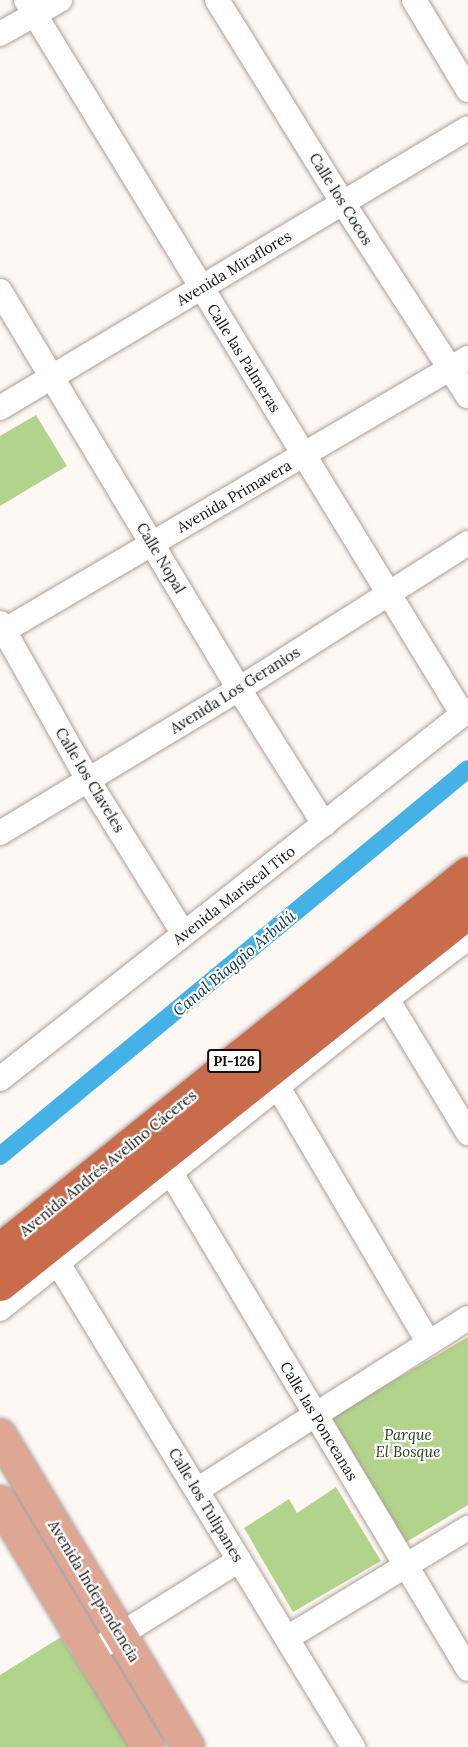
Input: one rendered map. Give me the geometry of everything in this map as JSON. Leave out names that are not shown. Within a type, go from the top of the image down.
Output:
[{"type":"highway","name":"Avenida Andrés Avelino Cáceres","points":[[0,1249],[468,873]]},
{"type":"highway","name":"Avenida Andrés Avelino Cáceres","points":[[0,1284],[468,912]]},
{"type":"main road","name":"Avenida Independencia","points":[[0,1435],[188,1747]]},
{"type":"main road","points":[[0,1502],[148,1747]]},
{"type":"street","points":[[0,34],[31,7],[60,0]]},
{"type":"street","name":"Calle los Cocos","points":[[217,0],[343,203],[459,363],[468,396]]},
{"type":"street","points":[[414,0],[468,90]]},
{"type":"street","name":"Calle las Palmeras","points":[[31,7],[200,288],[465,713]]},
{"type":"street","name":"Avenida Miraflores","points":[[0,408],[468,128]]},
{"type":"street","name":"Calle Nopal","points":[[0,291],[239,689],[324,824]]},
{"type":"street","name":"Avenida Primavera","points":[[2,629],[152,544],[459,363]]},
{"type":"street","name":"Avenida Los Geranios","points":[[0,833],[239,689],[468,543]]},
{"type":"street","name":"Calle los Claveles","points":[[2,629],[88,780],[184,934]]},
{"type":"street","name":"Avenida Mariscal Tito","points":[[0,1079],[465,713]]},
{"type":"street","points":[[0,1309],[387,999],[468,938]]},
{"type":"street","points":[[387,999],[468,1133]]},
{"type":"street","points":[[278,1087],[429,1343]]},
{"type":"street","name":"Calle las Ponceanas","points":[[171,1173],[468,1669]]},
{"type":"street","name":"Calle los Tulipanes","points":[[58,1263],[353,1747]]},
{"type":"street","points":[[197,1490],[468,1318]]},
{"type":"street","points":[[287,1638],[468,1527]]},
{"type":"street","points":[[91,1653],[239,1560]]},
{"type":"green space","points":[[36,415],[67,466],[0,506],[0,436]]},
{"type":"green space","name":"Parque El Bosque","points":[[468,1337],[468,1505],[398,1547],[326,1420]]},
{"type":"green space","points":[[336,1487],[381,1561],[293,1612],[244,1528],[289,1499],[297,1513]]},
{"type":"green space","points":[[61,1637],[130,1747],[0,1747],[0,1675]]},
{"type":"waterway","name":"Canal Biaggio Arbulú","points":[[0,1156],[468,769]]}]
